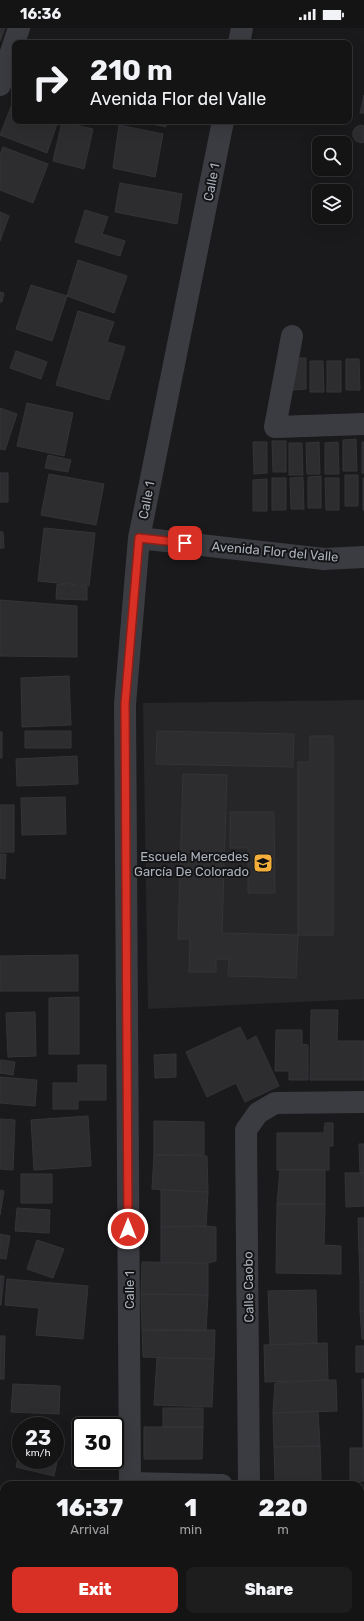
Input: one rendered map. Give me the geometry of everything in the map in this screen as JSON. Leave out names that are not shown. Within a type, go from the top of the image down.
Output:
[{"type":"street","points":[[15,40],[19,28]]},
{"type":"street","points":[[240,40],[242,28]]},
{"type":"street","points":[[0,85],[12,49]]},
{"type":"street","name":"Calle 1","points":[[130,1481],[125,704],[139,538],[222,124]]},
{"type":"street","points":[[292,336],[275,427],[364,424]]},
{"type":"street","name":"Avenida Flor del Valle","points":[[139,538],[324,558],[364,557]]},
{"type":"street","name":"Calle Caobo","points":[[249,1481],[246,1130],[258,1113],[275,1103],[364,1102]]},
{"type":"shaded area","points":[[364,700],[364,999],[148,1009],[143,703]]},
{"type":"building","points":[[0,28],[5,28],[0,41]]},
{"type":"building","points":[[364,95],[364,113],[360,113]]},
{"type":"building","points":[[12,104],[12,124],[57,124],[47,153],[0,135]]},
{"type":"building","points":[[62,124],[71,124],[93,129],[84,169],[53,161]]},
{"type":"building","points":[[152,124],[166,124],[166,127]]},
{"type":"building","points":[[119,125],[163,134],[155,177],[113,168]]},
{"type":"building","points":[[361,125],[364,126],[364,142],[362,143],[356,141],[353,137],[353,131],[356,127]]},
{"type":"building","points":[[3,147],[48,164],[33,203],[0,190],[0,155]]},
{"type":"building","points":[[120,183],[182,194],[177,224],[115,212]]},
{"type":"building","points":[[85,210],[108,217],[102,234],[125,241],[120,256],[75,242]]},
{"type":"building","points":[[0,212],[9,216],[0,241]]},
{"type":"building","points":[[78,260],[127,276],[114,313],[67,296]]},
{"type":"building","points":[[31,285],[67,296],[52,341],[16,329]]},
{"type":"building","points":[[0,292],[4,293],[2,302],[0,302]]},
{"type":"building","points":[[78,311],[114,322],[107,342],[125,347],[109,400],[56,385]]},
{"type":"building","points":[[16,351],[47,362],[41,379],[10,368]]},
{"type":"building","points":[[292,358],[306,358],[306,389],[293,390]]},
{"type":"building","points":[[346,359],[359,359],[360,390],[346,390]]},
{"type":"building","points":[[310,361],[323,361],[324,392],[310,392]]},
{"type":"building","points":[[327,361],[341,361],[341,392],[327,392]]},
{"type":"building","points":[[27,403],[73,413],[64,456],[17,446]]},
{"type":"building","points":[[0,408],[17,414],[5,450],[0,449]]},
{"type":"building","points":[[356,439],[357,471],[343,471],[343,440]]},
{"type":"building","points":[[272,441],[286,441],[286,472],[273,472]]},
{"type":"building","points":[[253,442],[267,442],[267,473],[254,474]]},
{"type":"building","points":[[319,442],[320,474],[307,474],[306,443]]},
{"type":"building","points":[[338,442],[339,474],[325,474],[325,443]]},
{"type":"building","points":[[362,442],[364,442],[364,473],[362,473]]},
{"type":"building","points":[[289,443],[302,443],[303,475],[289,475]]},
{"type":"building","points":[[48,455],[71,460],[68,472],[45,468]]},
{"type":"building","points":[[0,473],[8,473],[8,502],[0,502]]},
{"type":"building","points":[[49,474],[104,484],[96,525],[41,515]]},
{"type":"building","points":[[345,475],[358,475],[358,506],[345,506]]},
{"type":"building","points":[[321,476],[321,508],[308,508],[308,477]]},
{"type":"building","points":[[303,477],[304,509],[291,509],[290,478]]},
{"type":"building","points":[[272,478],[286,478],[286,510],[272,510]]},
{"type":"building","points":[[325,478],[339,478],[339,510],[326,510]]},
{"type":"building","points":[[364,478],[364,510],[363,510]]},
{"type":"building","points":[[267,479],[267,511],[253,511],[253,480]]},
{"type":"building","points":[[44,528],[95,533],[89,586],[38,581]]},
{"type":"building","points":[[0,532],[3,532],[4,548],[0,548]]},
{"type":"building","points":[[57,584],[87,587],[87,600],[56,599]]},
{"type":"building","points":[[0,600],[77,606],[77,657],[0,656]]},
{"type":"building","points":[[69,676],[71,725],[22,727],[21,678]]},
{"type":"building","points":[[25,731],[71,731],[71,748],[25,748]]},
{"type":"building","points":[[157,731],[294,734],[293,767],[156,764]]},
{"type":"building","points":[[0,732],[2,732],[2,758],[0,758]]},
{"type":"building","points":[[310,736],[333,736],[333,935],[298,935],[298,762],[310,762]]},
{"type":"building","points":[[77,756],[78,784],[17,786],[16,759]]},
{"type":"building","points":[[183,774],[227,775],[222,933],[298,935],[296,978],[228,976],[229,959],[216,959],[216,972],[189,972],[190,939],[178,939]]},
{"type":"building","points":[[65,797],[66,834],[22,835],[21,798]]},
{"type":"building","points":[[0,805],[14,805],[14,852],[0,852]]},
{"type":"building","points":[[230,812],[274,812],[275,893],[248,893],[248,848],[230,848]]},
{"type":"building","points":[[0,854],[6,854],[5,879],[0,878]]},
{"type":"building","points":[[78,955],[78,991],[0,991],[0,956]]},
{"type":"building","points":[[79,997],[79,1054],[49,1054],[49,998]]},
{"type":"building","points":[[311,1010],[338,1010],[337,1041],[364,1041],[364,1080],[310,1080]]},
{"type":"building","points":[[35,1012],[36,1056],[8,1057],[6,1013]]},
{"type":"building","points":[[240,1027],[247,1041],[256,1036],[279,1086],[245,1102],[236,1083],[207,1097],[186,1052]]},
{"type":"building","points":[[276,1030],[302,1030],[302,1044],[308,1045],[308,1080],[289,1080],[289,1071],[275,1071]]},
{"type":"building","points":[[176,1054],[176,1077],[155,1078],[154,1055]]},
{"type":"building","points":[[0,1060],[15,1062],[13,1075],[0,1073]]},
{"type":"building","points":[[78,1065],[106,1065],[106,1100],[78,1100],[78,1109],[53,1109],[53,1083],[78,1083]]},
{"type":"building","points":[[0,1077],[37,1080],[35,1106],[0,1103]]},
{"type":"building","points":[[88,1116],[91,1166],[34,1170],[31,1120]]},
{"type":"building","points":[[0,1119],[15,1120],[13,1170],[0,1169]]},
{"type":"building","points":[[154,1121],[204,1122],[204,1155],[154,1155]]},
{"type":"building","points":[[325,1123],[333,1123],[333,1146],[329,1146],[329,1170],[277,1170],[277,1133],[324,1133]]},
{"type":"building","points":[[359,1144],[364,1144],[364,1173],[360,1173]]},
{"type":"building","points":[[154,1155],[207,1156],[208,1192],[152,1189]]},
{"type":"building","points":[[280,1170],[325,1170],[325,1204],[277,1204]]},
{"type":"building","points":[[345,1173],[364,1173],[364,1206],[346,1207]]},
{"type":"building","points":[[21,1174],[52,1174],[52,1203],[21,1203]]},
{"type":"building","points":[[0,1190],[4,1191],[0,1215]]},
{"type":"building","points":[[161,1190],[208,1192],[206,1226],[161,1227]]},
{"type":"building","points":[[277,1204],[325,1204],[324,1245],[341,1246],[341,1274],[276,1273]]},
{"type":"building","points":[[17,1208],[50,1210],[49,1233],[15,1231]]},
{"type":"building","points":[[358,1218],[364,1218],[364,1249],[359,1250]]},
{"type":"building","points":[[161,1227],[216,1227],[216,1261],[208,1263],[161,1263]]},
{"type":"building","points":[[0,1234],[10,1236],[6,1259],[0,1258]]},
{"type":"building","points":[[37,1240],[64,1249],[53,1278],[27,1269]]},
{"type":"building","points":[[364,1249],[364,1282],[360,1282],[359,1250]]},
{"type":"building","points":[[142,1262],[208,1263],[208,1295],[141,1294]]},
{"type":"building","points":[[0,1276],[4,1276],[1,1305],[0,1305]]},
{"type":"building","points":[[7,1279],[88,1286],[83,1339],[36,1335],[39,1308],[5,1305]]},
{"type":"building","points":[[360,1282],[364,1282],[364,1311],[360,1311]]},
{"type":"building","points":[[316,1290],[317,1343],[270,1345],[268,1291]]},
{"type":"building","points":[[141,1294],[208,1295],[206,1331],[142,1330]]},
{"type":"building","points":[[360,1311],[364,1311],[364,1339],[362,1339]]},
{"type":"building","points":[[142,1330],[215,1330],[214,1359],[143,1357]]},
{"type":"building","points":[[0,1336],[5,1336],[4,1379],[0,1379]]},
{"type":"building","points":[[327,1343],[328,1380],[265,1382],[264,1345]]},
{"type":"building","points":[[356,1346],[364,1346],[364,1372],[356,1372]]},
{"type":"building","points":[[157,1358],[214,1359],[212,1407],[154,1405]]},
{"type":"building","points":[[362,1379],[364,1379],[364,1414],[363,1414]]},
{"type":"building","points":[[336,1380],[337,1411],[273,1413],[275,1383]]},
{"type":"building","points":[[13,1384],[60,1386],[59,1414],[11,1412]]},
{"type":"building","points":[[163,1408],[203,1408],[203,1427],[163,1427]]},
{"type":"building","points":[[318,1411],[320,1446],[274,1447],[273,1413]]},
{"type":"building","points":[[364,1414],[364,1448],[363,1448]]},
{"type":"building","points":[[144,1427],[203,1427],[202,1459],[144,1459]]},
{"type":"building","points":[[320,1446],[321,1480],[275,1481],[274,1447]]},
{"type":"building","points":[[350,1448],[364,1448],[364,1481],[350,1481]]},
{"type":"building","points":[[24,1469],[55,1469],[54,1476]]},
{"type":"place","name":"Escuela Mercedes García De Colorado","points":[[263,863]]},
{"type":"route","points":[[128,1229],[125,704],[139,538],[185,543]]}]
